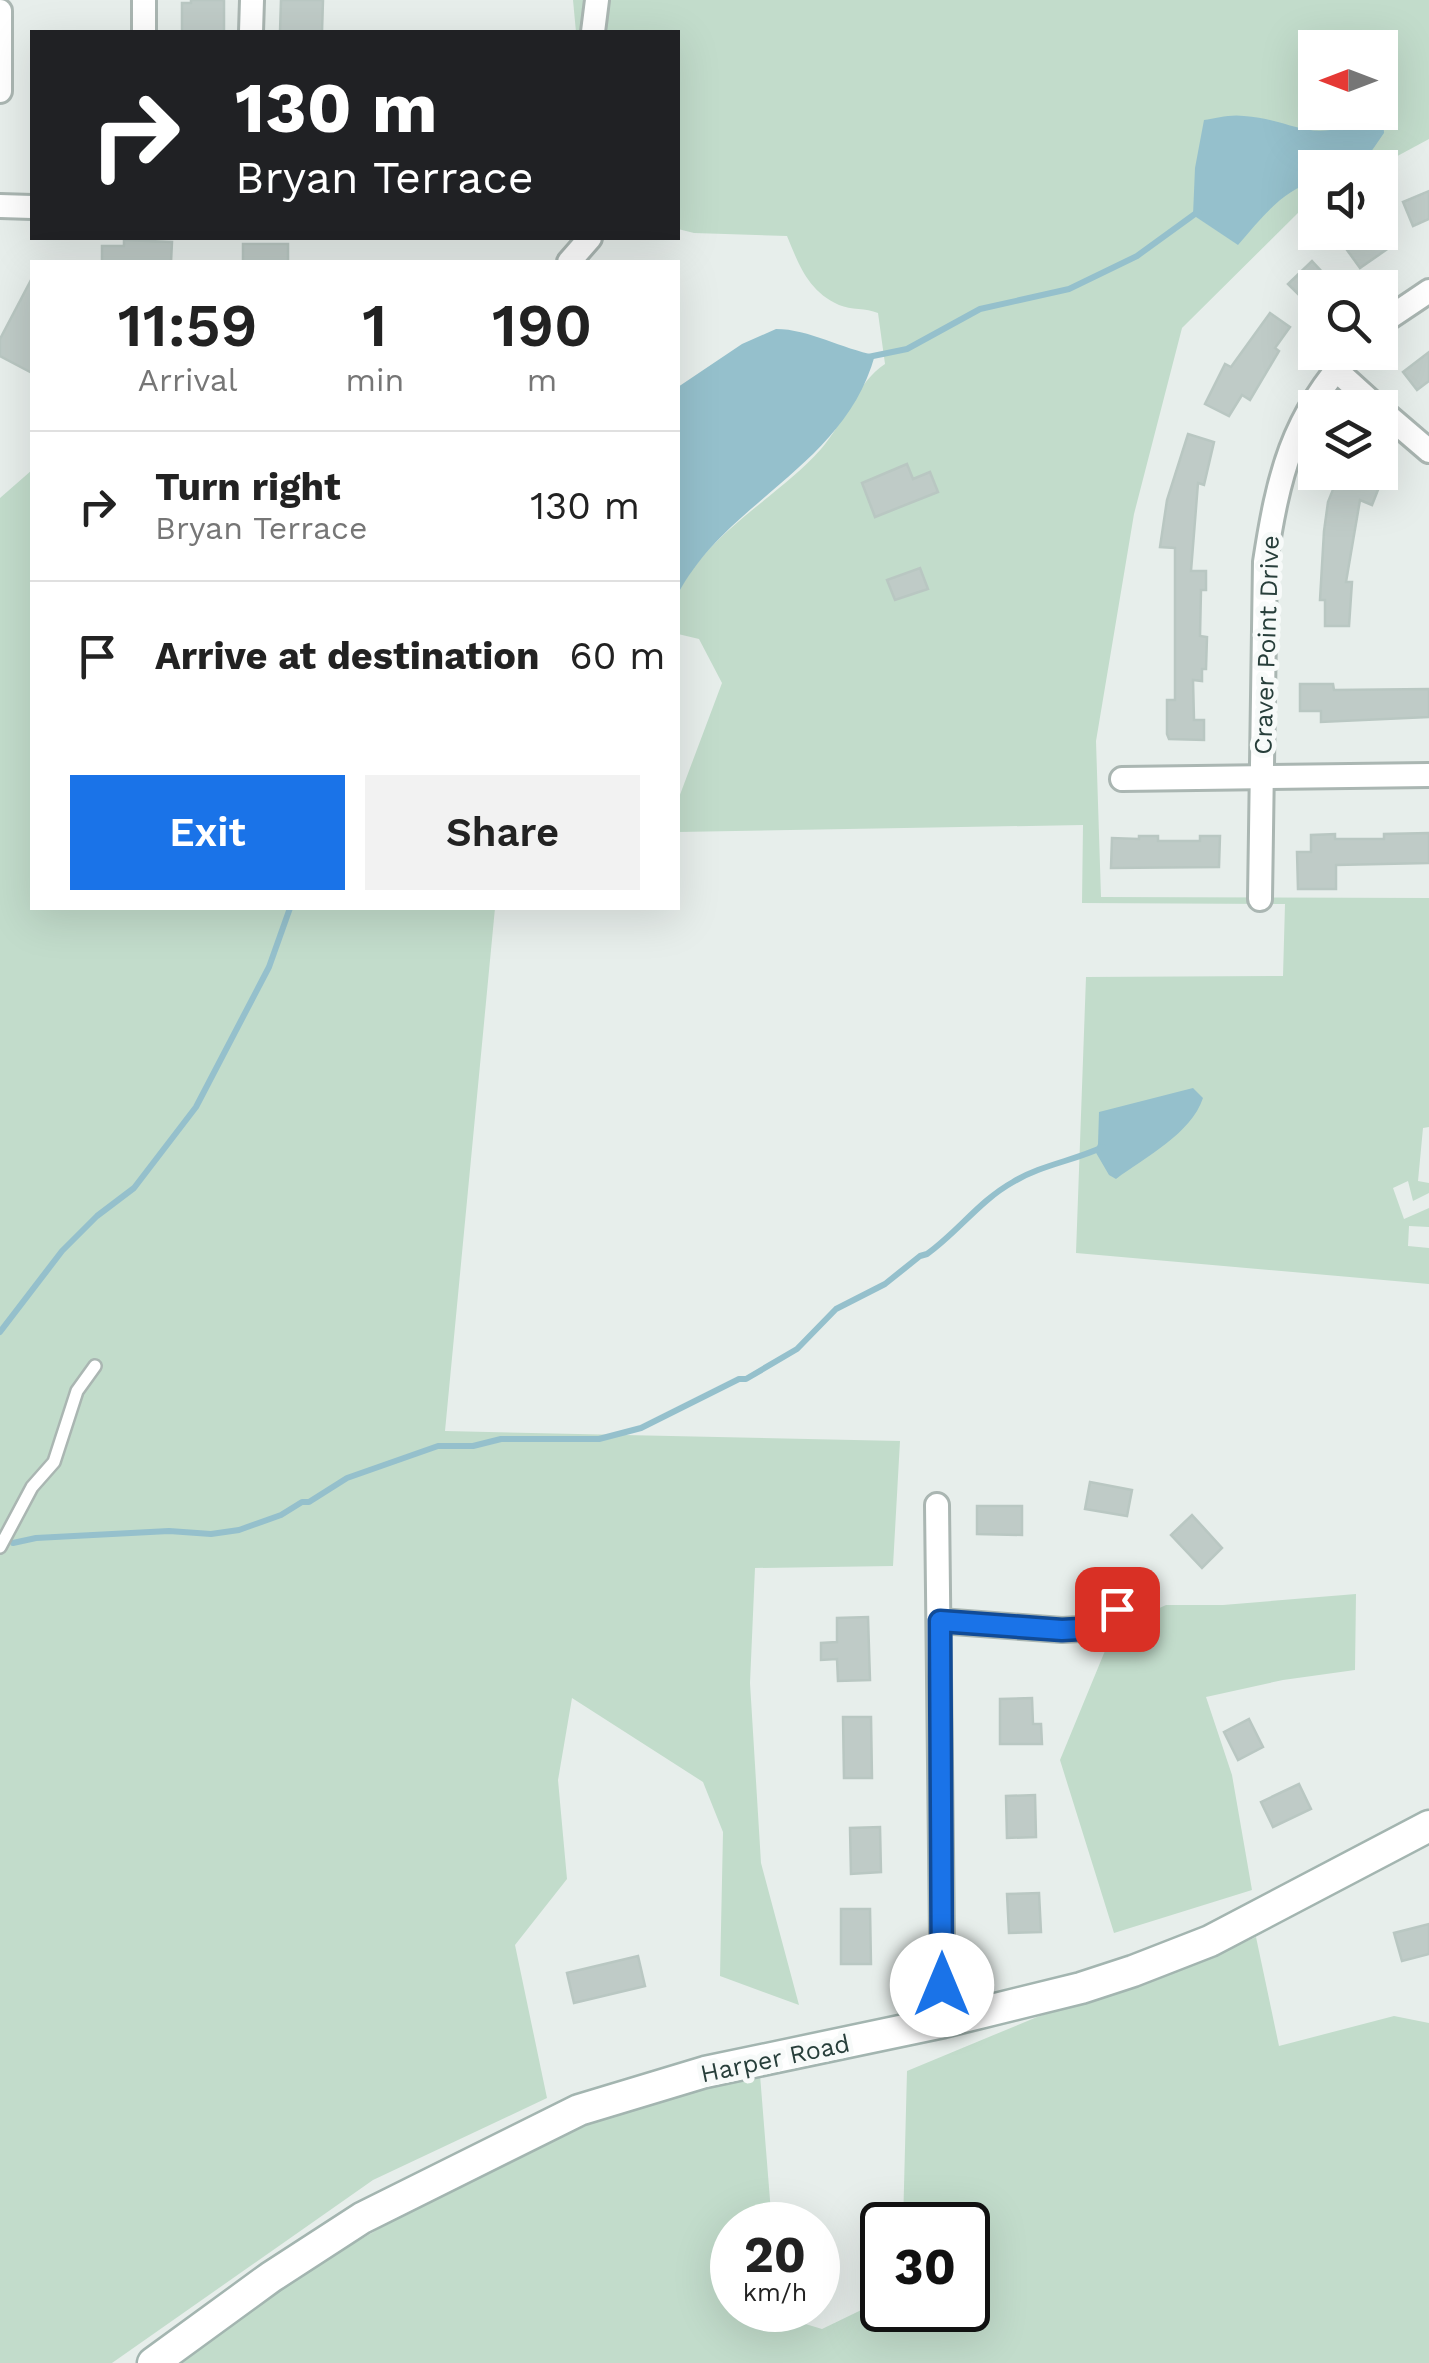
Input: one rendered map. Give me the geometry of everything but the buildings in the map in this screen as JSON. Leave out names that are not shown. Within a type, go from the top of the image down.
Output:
[{"type":"street","points":[[144,0],[144,30]]},
{"type":"street","points":[[252,0],[252,30]]},
{"type":"street","points":[[593,30],[597,0]]},
{"type":"street","points":[[0,11],[0,91]]},
{"type":"street","points":[[0,206],[30,207]]},
{"type":"street","points":[[571,260],[588,240]]},
{"type":"street","points":[[1398,312],[1429,291]]},
{"type":"street","points":[[1336,370],[1359,390]]},
{"type":"street","name":"Craver Point Drive","points":[[1260,899],[1265,562],[1273,506],[1292,439],[1336,370]]},
{"type":"street","points":[[1398,424],[1429,450]]},
{"type":"street","points":[[1122,779],[1429,775]]},
{"type":"street","points":[[937,1504],[943,2022]]},
{"type":"street","points":[[940,1621],[1062,1630],[1098,1628],[1117,1609]]},
{"type":"street","name":"Harper Road","points":[[154,2363],[271,2277],[362,2218],[578,2110],[705,2072],[943,2022],[1081,1988],[1210,1941],[1429,1826]]},
{"type":"lane","points":[[0,1548],[32,1487],[54,1462],[77,1390],[95,1366]]},
{"type":"green space","points":[[573,0],[1429,0],[1429,139],[1398,156],[1398,150],[1298,150],[1298,213],[1182,328],[1134,514],[1096,741],[1101,897],[1429,898],[1429,1127],[1423,1128],[1418,1181],[1429,1183],[1429,1193],[1413,1201],[1408,1181],[1393,1188],[1404,1219],[1429,1208],[1429,1227],[1409,1226],[1408,1246],[1429,1248],[1429,1284],[1076,1253],[1086,977],[1283,976],[1285,904],[1082,903],[1083,825],[680,832],[680,795],[722,683],[699,639],[680,634],[681,588],[713,545],[821,449],[867,381],[885,364],[878,313],[839,305],[819,292],[806,276],[787,236],[680,230],[680,30],[576,30]]},
{"type":"green space","points":[[30,472],[30,910],[495,910],[445,1431],[900,1441],[893,1566],[755,1568],[750,1683],[761,1863],[799,2005],[720,1976],[723,1832],[703,1782],[572,1698],[558,1780],[567,1879],[515,1945],[547,2098],[373,2180],[112,2363],[0,2363],[0,498]]},
{"type":"green space","points":[[1356,1594],[1355,1670],[1206,1697],[1232,1775],[1252,1890],[1114,1933],[1060,1760],[1114,1629],[1166,1605],[1223,1605]]},
{"type":"green space","points":[[1256,1937],[1279,2046],[1394,2016],[1429,2023],[1429,2363],[180,2363],[284,2284],[485,2167],[564,2130],[699,2089],[760,2075],[770,2202],[710,2202],[710,2332],[840,2332],[840,2320],[860,2311],[860,2332],[990,2332],[990,2202],[904,2202],[907,2071],[1037,2017],[1187,1968]]},
{"type":"water","points":[[1224,116],[1263,118],[1298,130],[1384,133],[1372,150],[1298,150],[1298,189],[1282,199],[1238,245],[1193,215],[1195,168],[1204,120]]},
{"type":"water","points":[[776,329],[801,332],[875,355],[860,394],[838,426],[812,455],[726,532],[680,591],[680,386],[742,344]]},
{"type":"water","points":[[1193,1088],[1203,1098],[1178,1134],[1116,1179],[1109,1175],[1095,1151],[1099,1112]]},
{"type":"waterway","points":[[868,357],[907,349],[980,309],[1069,289],[1137,256],[1199,211]]},
{"type":"waterway","points":[[0,1332],[62,1251],[97,1216],[134,1188],[196,1107],[269,967],[289,910]]},
{"type":"waterway","points":[[13,1543],[36,1538],[239,1530],[309,1502],[347,1478],[438,1446],[473,1446],[501,1439],[599,1439],[641,1428],[746,1379],[797,1349],[836,1309],[885,1284],[927,1254],[1013,1182],[1103,1147]]},
{"type":"route","points":[[942,1985],[940,1621],[1062,1630],[1098,1628],[1117,1609]]}]
